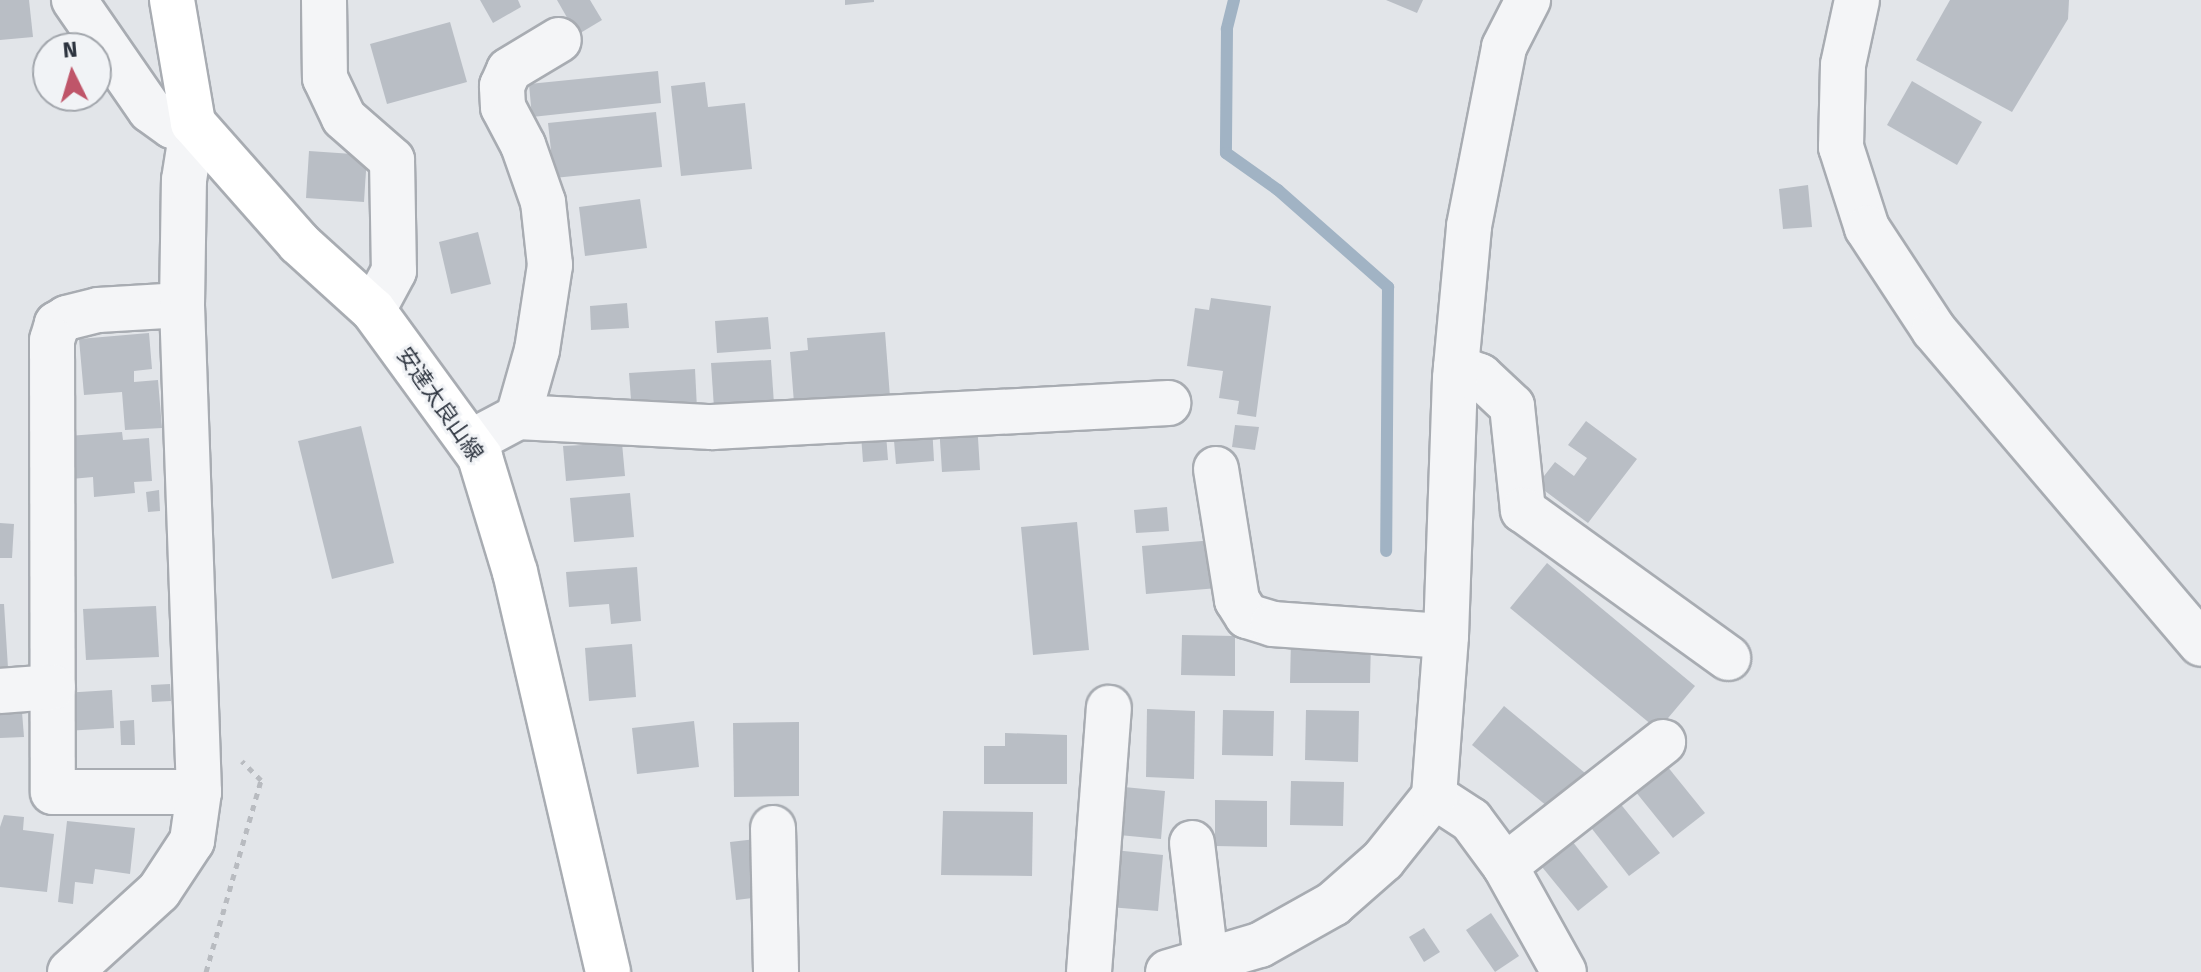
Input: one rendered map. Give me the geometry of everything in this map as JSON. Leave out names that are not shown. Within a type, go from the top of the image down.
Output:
[{"type":"main road","points":[[172,0],[193,123]]},
{"type":"main road","name":"安達太良山線","points":[[193,123],[299,243],[373,310],[480,457],[515,572],[608,972]]},
{"type":"street","points":[[70,972],[159,891],[192,841],[199,792],[182,305],[184,180],[193,123],[172,126],[150,110],[74,0]]},
{"type":"street","points":[[1192,843],[1187,967],[1260,945],[1333,904],[1383,860],[1434,796],[1446,636],[1456,367],[1469,226],[1504,47],[1528,0]]},
{"type":"street","points":[[1857,0],[1843,65],[1841,147],[1867,228],[1934,330],[2201,644]]},
{"type":"street","points":[[334,6],[325,78],[344,118],[392,160],[394,271],[373,310]]},
{"type":"street","points":[[518,417],[537,350],[550,265],[543,202],[523,145],[503,107],[502,86],[509,70],[559,40]]},
{"type":"street","points":[[182,305],[98,310],[57,324],[52,340],[53,792],[199,792]]},
{"type":"street","points":[[1456,367],[1480,376],[1512,406],[1523,510],[1728,658]]},
{"type":"street","points":[[471,442],[518,417],[712,427],[1168,403]]},
{"type":"street","points":[[1216,469],[1237,600],[1247,616],[1273,624],[1446,636]]},
{"type":"street","points":[[0,691],[53,687]]},
{"type":"street","points":[[1089,972],[1109,708]]},
{"type":"street","points":[[1505,866],[1663,742]]},
{"type":"street","points":[[1434,796],[1471,820],[1505,866],[1564,972]]},
{"type":"street","points":[[773,828],[776,972]]},
{"type":"building","points":[[0,0],[29,0],[32,37],[0,40]]},
{"type":"building","points":[[480,0],[518,0],[521,7],[493,23]]},
{"type":"building","points":[[557,0],[590,0],[602,20],[577,35]]},
{"type":"building","points":[[845,0],[874,0],[874,2],[845,5]]},
{"type":"building","points":[[1386,0],[1423,0],[1417,13]]},
{"type":"building","points":[[1950,0],[2069,0],[2068,19],[2012,112],[1916,60]]},
{"type":"building","points":[[450,22],[467,82],[387,104],[370,44]]},
{"type":"building","points":[[658,71],[661,103],[532,117],[529,84]]},
{"type":"building","points":[[1912,81],[1982,122],[1957,165],[1887,125]]},
{"type":"building","points":[[705,82],[708,107],[745,103],[752,169],[681,176],[671,86]]},
{"type":"building","points":[[656,112],[662,167],[554,178],[548,123]]},
{"type":"building","points":[[309,151],[367,155],[364,202],[306,198]]},
{"type":"building","points":[[1808,185],[1812,227],[1783,229],[1779,189]]},
{"type":"building","points":[[640,199],[647,248],[585,256],[579,207]]},
{"type":"building","points":[[478,232],[491,284],[451,294],[439,242]]},
{"type":"building","points":[[1211,298],[1271,306],[1256,417],[1237,414],[1239,401],[1219,398],[1223,371],[1187,366],[1195,308],[1209,310]]},
{"type":"building","points":[[627,303],[629,328],[591,330],[590,306]]},
{"type":"building","points":[[768,317],[771,349],[717,353],[715,321]]},
{"type":"building","points":[[885,332],[890,397],[794,403],[790,352],[808,350],[807,338]]},
{"type":"building","points":[[149,333],[152,369],[134,371],[134,382],[158,380],[162,428],[125,430],[122,392],[84,395],[79,339]]},
{"type":"building","points":[[771,360],[774,404],[714,408],[711,363]]},
{"type":"building","points":[[695,369],[697,409],[632,413],[629,373]]},
{"type":"building","points":[[1586,421],[1637,459],[1588,523],[1537,485],[1555,462],[1574,476],[1587,458],[1568,445]]},
{"type":"building","points":[[977,422],[980,470],[942,472],[939,425]]},
{"type":"building","points":[[1235,425],[1259,427],[1255,450],[1232,447]]},
{"type":"building","points":[[361,426],[394,563],[332,579],[298,441]]},
{"type":"building","points":[[932,426],[934,461],[896,464],[893,429]]},
{"type":"building","points":[[122,432],[123,440],[149,438],[152,481],[134,482],[135,493],[94,497],[93,477],[71,479],[68,436]]},
{"type":"building","points":[[886,434],[888,460],[863,462],[861,435]]},
{"type":"building","points":[[622,443],[625,476],[566,481],[563,446]]},
{"type":"building","points":[[159,490],[160,511],[148,512],[146,492]]},
{"type":"building","points":[[630,493],[634,537],[574,542],[570,498]]},
{"type":"building","points":[[1167,507],[1169,531],[1136,533],[1134,510]]},
{"type":"building","points":[[1077,522],[1089,650],[1033,655],[1021,527]]},
{"type":"building","points":[[0,523],[14,524],[12,558],[0,558]]},
{"type":"building","points":[[1214,540],[1218,588],[1146,594],[1142,546]]},
{"type":"building","points":[[1547,563],[1695,686],[1658,730],[1510,608]]},
{"type":"building","points":[[637,567],[641,621],[611,624],[609,604],[569,607],[566,572]]},
{"type":"building","points":[[0,604],[4,604],[8,668],[0,669]]},
{"type":"building","points":[[156,606],[159,657],[86,660],[83,609]]},
{"type":"building","points":[[1182,635],[1235,636],[1235,676],[1181,675]]},
{"type":"building","points":[[1291,640],[1371,641],[1370,683],[1290,683]]},
{"type":"building","points":[[632,644],[636,697],[589,701],[585,648]]},
{"type":"building","points":[[170,684],[171,701],[152,702],[151,685]]},
{"type":"building","points":[[112,690],[114,728],[66,731],[63,693]]},
{"type":"building","points":[[1504,706],[1585,773],[1553,811],[1472,745]]},
{"type":"building","points":[[1147,709],[1195,711],[1194,779],[1146,777]]},
{"type":"building","points":[[1223,710],[1274,711],[1273,756],[1222,755]]},
{"type":"building","points":[[1306,710],[1359,711],[1358,762],[1305,760]]},
{"type":"building","points":[[22,712],[24,737],[0,738],[0,713]]},
{"type":"building","points":[[134,720],[135,745],[121,745],[120,721]]},
{"type":"building","points":[[694,721],[699,767],[637,774],[632,728]]},
{"type":"building","points":[[799,722],[799,796],[734,797],[733,723]]},
{"type":"building","points":[[1005,733],[1067,735],[1067,784],[984,784],[984,746],[1005,746]]},
{"type":"building","points":[[1667,766],[1705,813],[1673,838],[1635,791]]},
{"type":"building","points":[[1291,781],[1344,782],[1343,826],[1290,825]]},
{"type":"building","points":[[1124,787],[1165,791],[1161,839],[1119,835]]},
{"type":"building","points":[[1215,800],[1267,801],[1267,847],[1215,846]]},
{"type":"building","points":[[1619,802],[1660,853],[1629,876],[1589,825]]},
{"type":"building","points":[[943,811],[1033,812],[1032,876],[941,875]]},
{"type":"building","points":[[4,815],[24,817],[23,830],[54,834],[47,892],[0,887],[0,827]]},
{"type":"building","points":[[67,821],[135,828],[130,874],[95,869],[93,884],[75,882],[73,904],[58,902]]},
{"type":"building","points":[[1569,837],[1608,887],[1578,911],[1538,862]]},
{"type":"building","points":[[756,839],[761,897],[736,900],[730,842]]},
{"type":"building","points":[[1114,850],[1163,855],[1158,911],[1109,907]]},
{"type":"building","points":[[1491,913],[1519,956],[1495,972],[1466,930]]},
{"type":"building","points":[[1424,928],[1440,952],[1424,962],[1409,937]]},
{"type":"waterway","points":[[1234,0],[1227,29],[1226,153],[1278,190],[1388,287],[1386,551]]}]
